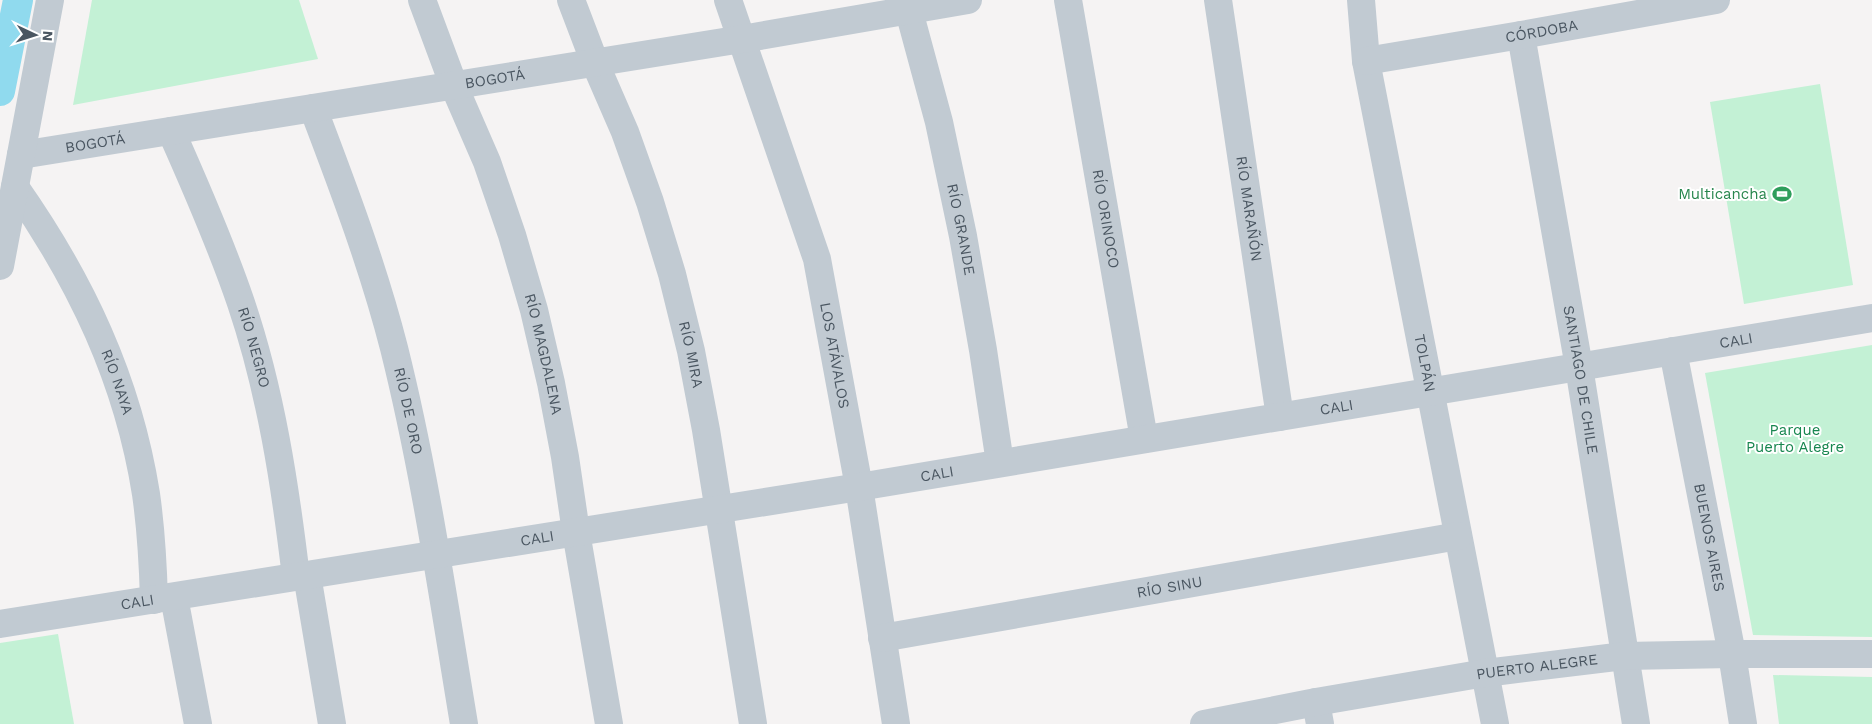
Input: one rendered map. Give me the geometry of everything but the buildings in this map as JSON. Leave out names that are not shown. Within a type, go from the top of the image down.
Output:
[{"type":"street","points":[[0,266],[50,0]]},
{"type":"street","name":"RÍO MAGDALENA","points":[[422,0],[454,86],[487,162],[512,235],[534,310],[562,439],[609,724]]},
{"type":"street","name":"RÍO MIRA","points":[[571,0],[595,63],[625,132],[650,202],[672,274],[693,360],[706,430],[753,724]]},
{"type":"street","name":"LOS ATÁVALOS","points":[[728,0],[817,259],[859,487],[896,724]]},
{"type":"street","name":"BOGOTÁ","points":[[21,155],[742,39],[908,5],[968,0]]},
{"type":"street","name":"RÍO ORINOCO","points":[[1068,0],[1144,440]]},
{"type":"street","name":"RÍO MARAÑÓN","points":[[1218,0],[1280,417]]},
{"type":"street","name":"TOLPÁN","points":[[1361,0],[1366,60],[1495,724]]},
{"type":"street","name":"CÓRDOBA","points":[[1366,60],[1521,35],[1716,0]]},
{"type":"street","name":"RÍO GRANDE","points":[[908,5],[939,122],[963,236],[1000,464]]},
{"type":"street","name":"SANTIAGO DE CHILE","points":[[1521,35],[1579,367],[1636,724]]},
{"type":"street","name":"RÍO DE ORO","points":[[313,108],[344,189],[367,259],[393,347],[412,424],[464,724]]},
{"type":"street","name":"RÍO NEGRO","points":[[171,131],[221,248],[241,304],[258,362],[275,432],[301,576],[332,724]]},
{"type":"street","name":"RÍO NAYA","points":[[15,188],[42,225],[66,264],[105,347],[121,390],[135,441],[146,494],[152,546],[198,724]]},
{"type":"street","name":"CALI","points":[[0,624],[1000,464],[1872,318]]},
{"type":"street","name":"BUENOS AIRES","points":[[1673,351],[1732,654],[1743,724]]},
{"type":"street","name":"RÍO SINU","points":[[882,638],[1458,536]]},
{"type":"street","name":"PUERTO ALEGRE","points":[[1204,724],[1318,713],[1485,674],[1624,656],[1872,654]]},
{"type":"green space","points":[[92,0],[299,0],[318,59],[73,105]]},
{"type":"green space","name":"Multicancha","points":[[1820,84],[1853,285],[1744,304],[1710,102]]},
{"type":"green space","name":"Parque Puerto Alegre","points":[[1872,345],[1872,637],[1753,635],[1705,373]]},
{"type":"green space","points":[[58,634],[74,724],[0,724],[0,643]]},
{"type":"green space","points":[[1773,675],[1872,677],[1872,724],[1779,724]]},
{"type":"waterway","points":[[0,91],[18,0]]},
{"type":"place","name":"Multicancha","points":[[1782,194]]}]
